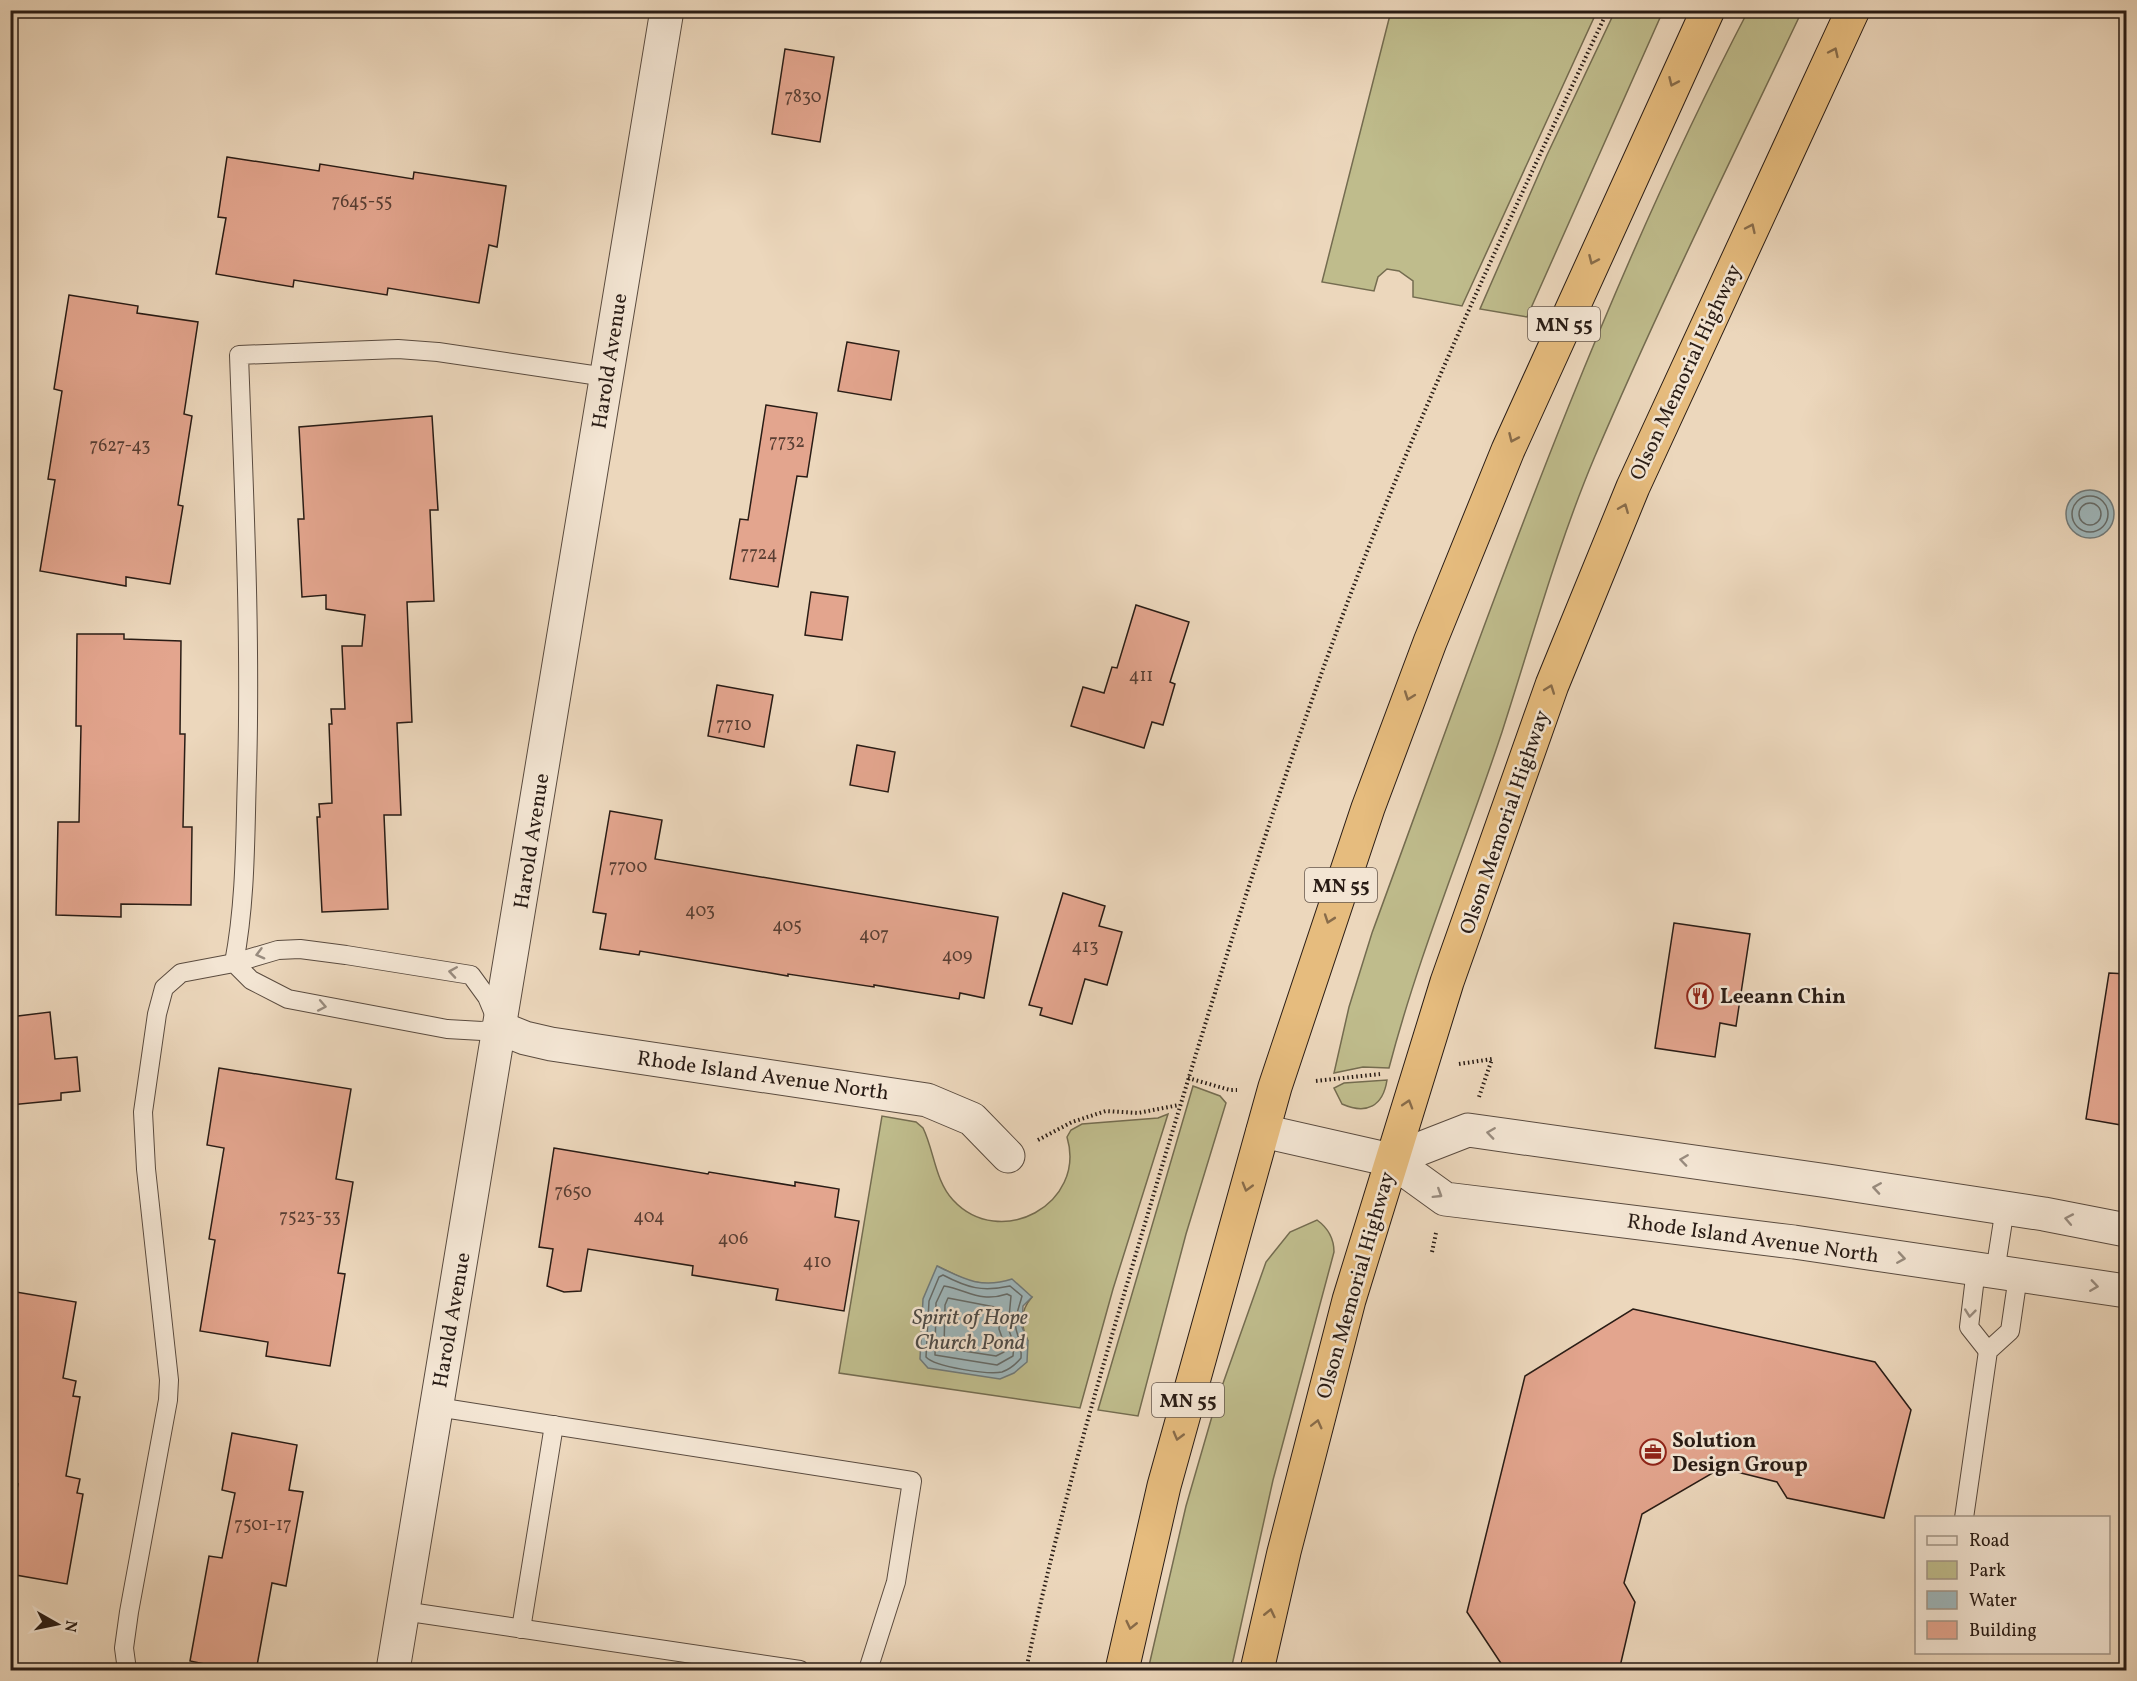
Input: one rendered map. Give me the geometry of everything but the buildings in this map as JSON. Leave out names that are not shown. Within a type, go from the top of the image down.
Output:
[{"type":"highway","points":[[1687,52],[1692,10]]},
{"type":"highway","name":"MN 55","points":[[1122,1671],[1164,1486],[1263,1131],[1309,978],[1430,642],[1508,450],[1708,10]]},
{"type":"highway","name":"Olson Memorial Highway","points":[[1257,1671],[1284,1552],[1343,1323],[1391,1160],[1447,982],[1552,685],[1633,487],[1853,10]]},
{"type":"street","name":"Harold Avenue","points":[[393,1671],[501,1028],[667,10]]},
{"type":"street","name":"Rhode Island Avenue North","points":[[501,1028],[525,1038],[551,1044],[927,1100],[972,1119],[1008,1156]]},
{"type":"street","points":[[1391,1160],[1468,1130],[2005,1208],[2127,1230]]},
{"type":"street","name":"Rhode Island Avenue North","points":[[1263,1131],[1391,1160],[1444,1199],[1794,1242],[2127,1291]]},
{"type":"lane","points":[[234,963],[244,898],[248,719],[248,585],[239,356],[398,349],[438,352],[606,377]]},
{"type":"lane","points":[[127,1671],[124,1648],[129,1612],[169,1380],[143,1138],[145,1086],[157,1014],[165,988],[181,973],[234,963],[278,950],[300,950],[471,975],[487,997],[501,1028],[472,1031],[447,1029],[288,999],[251,980],[234,963]]},
{"type":"lane","points":[[1988,1351],[1969,1327],[1996,1272],[2005,1208]]},
{"type":"lane","points":[[1964,1516],[1988,1351],[2010,1331],[1996,1272]]},
{"type":"lane","points":[[437,1407],[912,1481],[896,1582],[868,1671]]},
{"type":"lane","points":[[521,1629],[554,1425]]},
{"type":"lane","points":[[403,1611],[800,1671]]},
{"type":"path","points":[[1026,1671],[1083,1432],[1180,1104],[1259,852],[1361,567],[1462,328],[1608,10]]},
{"type":"path","points":[[1008,1156],[1072,1122],[1106,1111],[1138,1113],[1180,1104]]},
{"type":"green space","points":[[1391,11],[1597,11],[1462,306],[1413,297],[1413,281],[1399,271],[1387,269],[1378,277],[1374,291],[1322,282]]},
{"type":"green space","points":[[1615,11],[1663,11],[1527,317],[1480,309],[1547,155]]},
{"type":"green space","points":[[1748,11],[1802,11],[1670,288],[1581,490],[1488,774],[1414,983],[1389,1068],[1363,1067],[1334,1073],[1349,1007],[1372,933],[1500,582],[1545,466],[1640,236],[1692,123]]},
{"type":"green space","points":[[1387,1080],[1378,1102],[1366,1108],[1359,1109],[1342,1104],[1334,1088],[1344,1083]]},
{"type":"green space","points":[[1193,1086],[1220,1096],[1226,1103],[1186,1234],[1138,1416],[1098,1410]]},
{"type":"green space","points":[[1168,1114],[1113,1289],[1080,1408],[839,1373],[882,1116],[916,1122],[923,1128],[938,1175],[953,1200],[972,1215],[993,1221],[1015,1220],[1035,1213],[1052,1200],[1064,1182],[1070,1161],[1067,1137],[1071,1130],[1082,1124],[1158,1118]],"holes":[[[937,1266],[968,1281],[994,1285],[1032,1297],[1025,1307],[1022,1318],[1028,1341]]]},
{"type":"green space","points":[[1317,1220],[1330,1234],[1334,1252],[1273,1480],[1231,1670],[1148,1670],[1186,1506],[1215,1406],[1266,1262],[1290,1232]]},
{"type":"water","points":[[2085,490],[2095,490],[2110,500],[2114,514],[2113,523],[2104,534],[2095,538],[2085,538],[2070,528],[2066,519],[2066,509],[2076,494]]},
{"type":"water","name":"Spirit of Hope Church Pond","points":[[937,1266],[982,1283],[1012,1279],[1032,1297],[1023,1306],[1022,1327],[1028,1341],[1027,1362],[1014,1373],[1000,1379],[928,1368],[920,1359],[923,1299]]},
{"type":"place","name":"Leeann Chin","points":[[1700,996]]},
{"type":"place","name":"Solution Design Group","points":[[1653,1452]]}]
